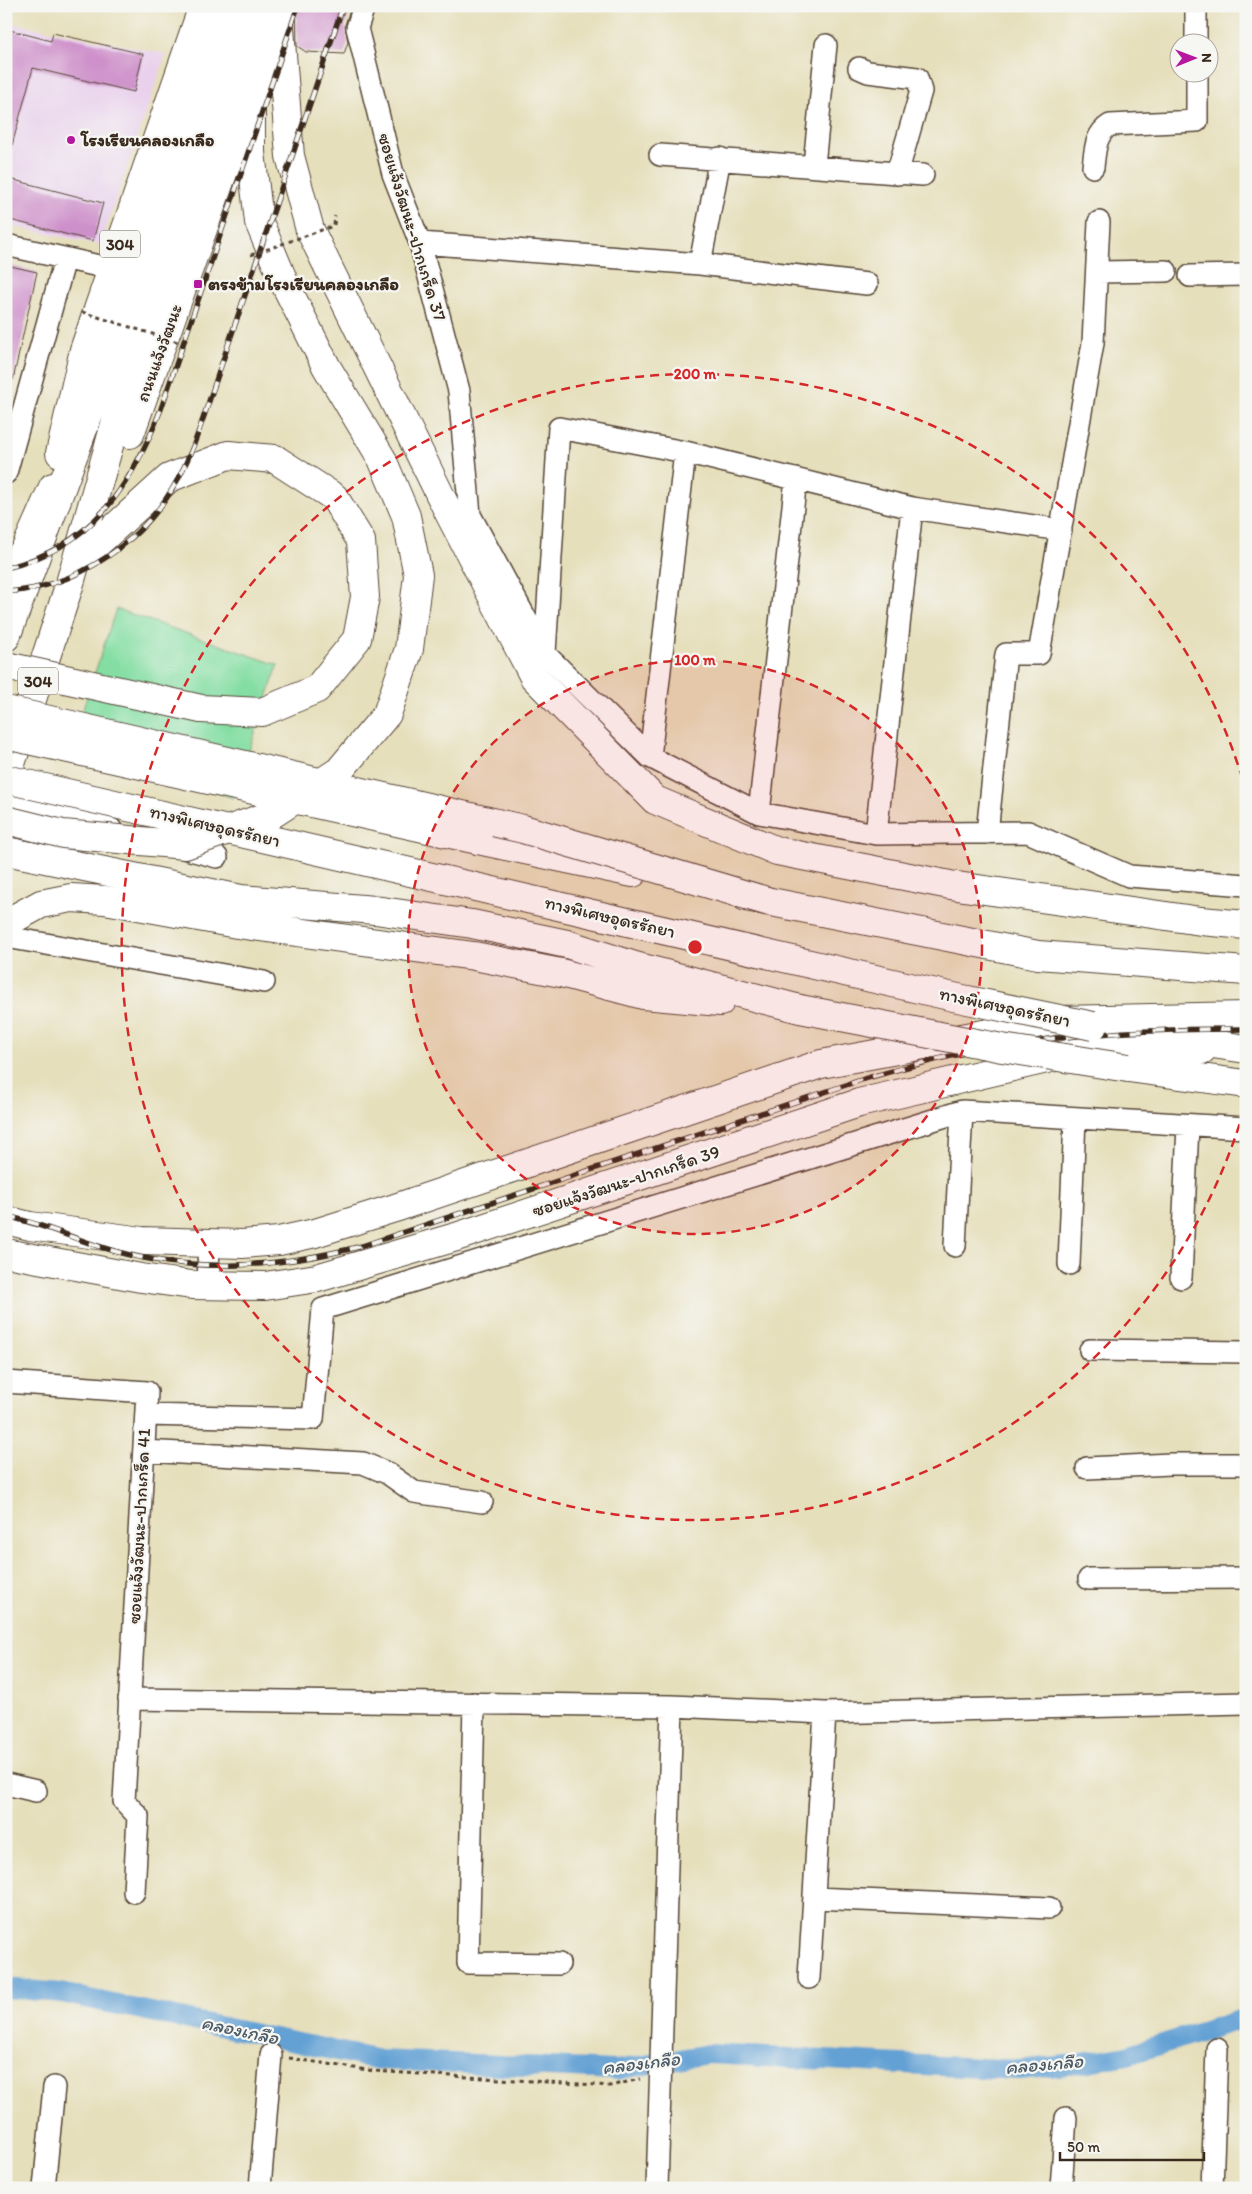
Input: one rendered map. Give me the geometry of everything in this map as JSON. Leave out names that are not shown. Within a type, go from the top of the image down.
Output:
[{"type":"main road","name":"ถนนแจ้งวัฒนะ","points":[[70,583],[89,552],[251,94],[272,9],[227,16]]},
{"type":"main road","points":[[272,9],[290,156],[310,230],[449,513],[534,677],[655,800],[777,851],[950,885],[1201,921],[1246,925]]},
{"type":"main road","name":"ถนนแจ้งวัฒนะ","points":[[41,543],[74,389],[112,269],[227,16]]},
{"type":"main road","name":"ถนนแจ้งวัฒนะ","points":[[6,637],[108,362],[227,16]]},
{"type":"main road","name":"ถนนแจ้งวัฒนะ","points":[[6,779],[70,583],[227,16]]},
{"type":"main road","points":[[6,820],[63,834],[185,844],[271,816],[340,771],[387,714],[409,649],[418,575],[406,516],[382,459],[326,366],[284,282],[259,222],[251,152],[251,94]]},
{"type":"main road","points":[[6,666],[201,709],[262,712],[317,688],[358,640],[365,598],[361,541],[334,497],[275,459],[228,455],[169,478],[89,552]]},
{"type":"main road","points":[[6,576],[26,548],[53,487]]},
{"type":"main road","points":[[6,710],[523,829],[770,902]]},
{"type":"main road","points":[[6,735],[478,840],[770,902],[1038,955],[1246,971]]},
{"type":"main road","name":"ทางพิเศษอุดรรัถยา","points":[[6,779],[958,998],[1093,1026],[1246,1050]]},
{"type":"main road","points":[[6,851],[240,899],[375,910],[481,926],[566,944],[635,966],[800,1009],[1002,1048],[1246,1084]]},
{"type":"main road","points":[[6,923],[41,904],[71,898],[105,900],[238,924],[474,956],[561,973],[643,995],[800,1009]]},
{"type":"main road","points":[[6,1220],[30,1226],[142,1241],[242,1244],[279,1241],[351,1222],[821,1064],[1059,1020],[1246,1016]]},
{"type":"main road","name":"ซอยแจ้งวัฒนะ-ปากเกร็ด 39","points":[[6,1253],[140,1278],[209,1286],[265,1286],[317,1278],[456,1237],[859,1103],[1081,1052],[1246,1050]]},
{"type":"street","name":"ซอยแจ้งวัฒนะ-ปากเกร็ด 37","points":[[364,6],[357,28],[393,174],[420,243],[459,391],[470,515],[545,654],[650,757],[759,813],[876,834],[1028,832],[1129,876],[1246,885]]},
{"type":"street","points":[[1196,6],[1196,32]]},
{"type":"street","points":[[814,165],[826,45]]},
{"type":"street","points":[[859,68],[868,72],[917,78],[920,84],[921,91],[897,174]]},
{"type":"street","points":[[1093,167],[1098,138],[1102,129],[1110,124],[1197,120],[1196,82]]},
{"type":"street","points":[[660,155],[814,165],[923,175]]},
{"type":"street","points":[[700,264],[720,158]]},
{"type":"street","points":[[986,833],[1006,654],[1039,654],[1094,343],[1099,222]]},
{"type":"street","points":[[420,243],[700,264],[867,284]]},
{"type":"street","points":[[6,245],[112,269]]},
{"type":"street","points":[[6,473],[65,259]]},
{"type":"street","points":[[1097,272],[1166,271]]},
{"type":"street","points":[[1190,276],[1246,276]]},
{"type":"street","points":[[545,654],[559,428],[685,452],[912,508],[1061,530]]},
{"type":"street","points":[[650,757],[685,452]]},
{"type":"street","points":[[759,813],[796,479]]},
{"type":"street","points":[[876,834],[912,508]]},
{"type":"street","points":[[6,798],[32,808],[217,857]]},
{"type":"street","points":[[6,937],[264,982]]},
{"type":"street","points":[[955,1246],[962,1111]]},
{"type":"street","points":[[146,1415],[313,1418],[324,1309],[962,1111],[1246,1128]]},
{"type":"street","points":[[1069,1264],[1075,1118]]},
{"type":"street","points":[[1181,1278],[1188,1126]]},
{"type":"street","points":[[208,1244],[209,1286]]},
{"type":"street","points":[[1090,1350],[1246,1352]]},
{"type":"street","name":"ซอยแจ้งวัฒนะ-ปากเกร็ด 41","points":[[6,1382],[147,1392],[124,1800],[138,1816],[134,1892]]},
{"type":"street","points":[[144,1451],[363,1463],[387,1473],[414,1492],[482,1502]]},
{"type":"street","points":[[1087,1468],[1171,1464],[1246,1464]]},
{"type":"street","points":[[1089,1580],[1246,1578]]},
{"type":"street","points":[[130,1699],[672,1706],[825,1713],[1246,1704]]},
{"type":"street","points":[[474,1703],[468,1962],[559,1964]]},
{"type":"street","points":[[657,2188],[672,1706]]},
{"type":"street","points":[[809,1978],[825,1713]]},
{"type":"street","points":[[6,1784],[36,1791]]},
{"type":"street","points":[[814,1898],[1049,1908]]},
{"type":"street","points":[[1212,2188],[1217,2049]]},
{"type":"street","points":[[260,2188],[271,2055]]},
{"type":"street","points":[[44,2188],[54,2087]]},
{"type":"street","points":[[1061,2188],[1066,2118]]},
{"type":"path","points":[[252,256],[334,226],[334,216]]},
{"type":"path","points":[[82,312],[178,342]]},
{"type":"path","points":[[271,2055],[374,2071],[610,2086],[661,2074]]},
{"type":"shaded area","name":"โรงเรียนคลองเกลือ","points":[[6,22],[166,54],[100,245],[6,225]]},
{"type":"green space","points":[[116,609],[278,665],[233,798],[72,742]]},
{"type":"building","points":[[296,6],[351,6],[345,25],[348,42],[344,54],[306,52],[297,46]]},
{"type":"building","points":[[6,29],[51,41],[53,33],[143,54],[134,92],[33,68],[11,149],[6,148]]},
{"type":"building","points":[[6,178],[103,203],[93,241],[6,219]]},
{"type":"building","points":[[6,265],[37,272],[13,380],[6,379]]},
{"type":"waterway","name":"คลองเกลือ","points":[[6,1988],[61,1993],[380,2060],[616,2070],[708,2054],[1019,2070],[1077,2064],[1127,2055],[1246,2018]]},
{"type":"railway","points":[[6,568],[36,558],[62,545],[85,529],[104,510],[136,464],[161,409],[298,6]]},
{"type":"railway","points":[[6,592],[32,589],[58,581],[83,571],[106,557],[128,541],[147,522],[164,501],[178,479],[201,424],[343,6]]},
{"type":"railway","points":[[6,1216],[34,1223],[114,1251],[176,1263],[238,1265],[300,1259],[362,1246],[864,1079],[930,1061],[1004,1046],[1073,1036],[1142,1031],[1246,1029]]},
{"type":"place","name":"โรงเรียนคลองเกลือ","points":[[71,140]]},
{"type":"place","name":"ตรงข้ามโรงเรียนคลองเกลือ","points":[[198,284]]}]
